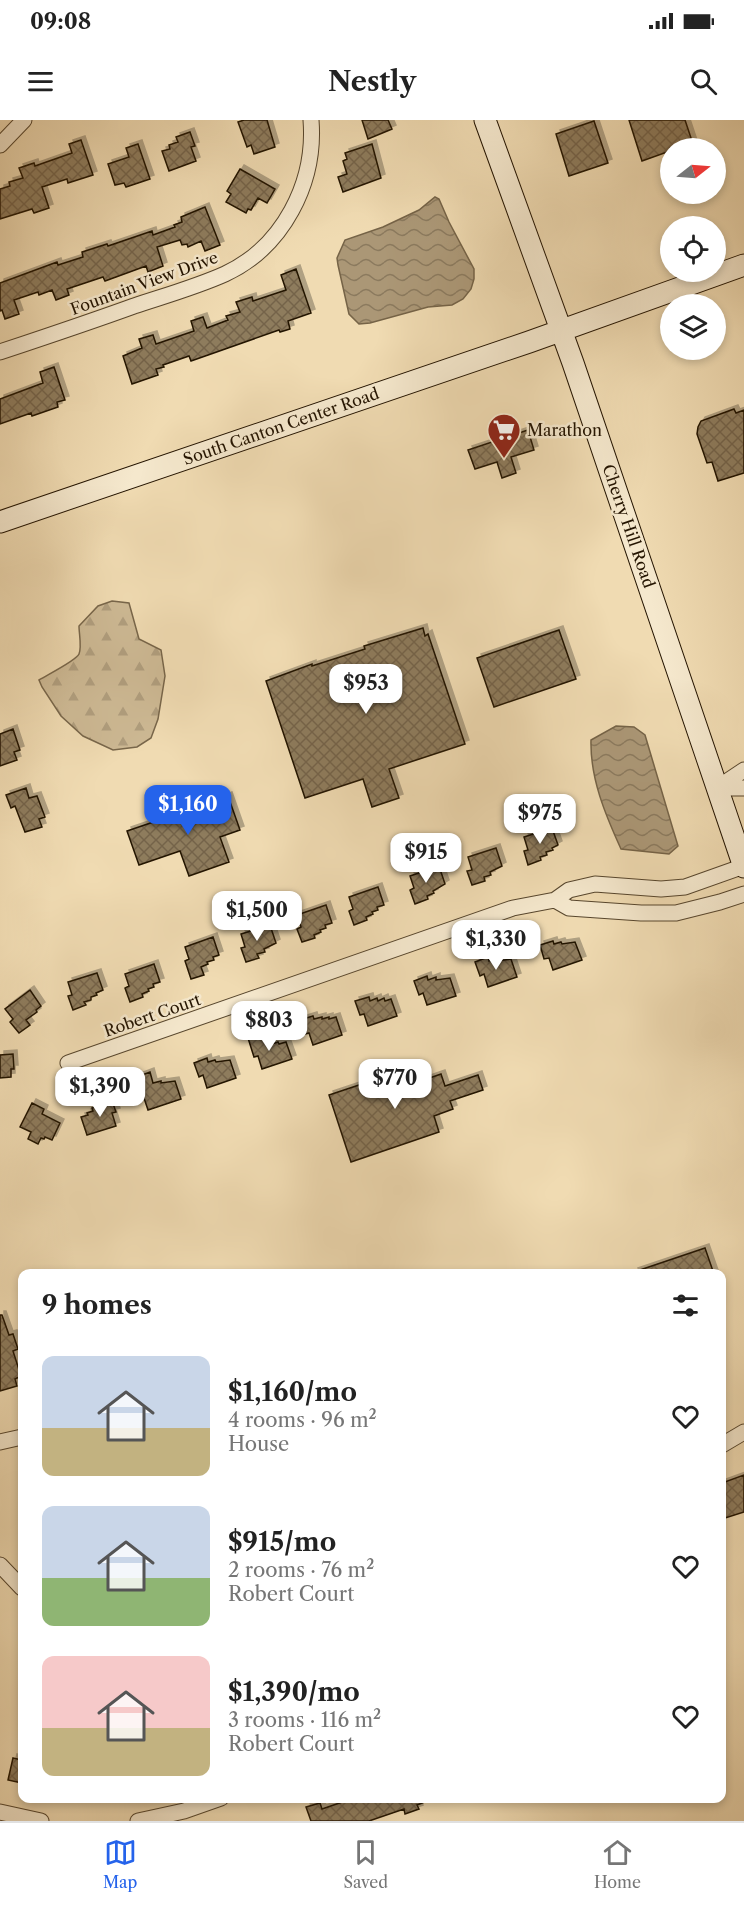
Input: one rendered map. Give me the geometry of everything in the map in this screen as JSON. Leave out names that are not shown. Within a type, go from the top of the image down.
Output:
[{"type":"main road","name":"Cherry Hill Road","points":[[485,120],[561,331],[744,866]]},
{"type":"main road","name":"South Canton Center Road","points":[[0,522],[561,331],[744,265]]},
{"type":"street","points":[[0,145],[24,120]]},
{"type":"street","name":"Fountain View Drive","points":[[0,352],[208,281],[244,263],[267,244],[283,225],[298,199],[307,176],[311,151],[311,120]]},
{"type":"street","points":[[717,788],[744,770]]},
{"type":"street","points":[[717,788],[744,788]]},
{"type":"street","name":"Robert Court","points":[[68,1063],[513,908],[555,900],[569,890],[595,884],[661,889],[685,887],[744,866]]},
{"type":"street","name":"Robert Court","points":[[555,900],[569,908],[676,913],[744,894]]},
{"type":"street","points":[[726,1443],[744,1432]]},
{"type":"street","points":[[0,1442],[18,1438]]},
{"type":"street","points":[[0,1565],[18,1584]]},
{"type":"street","points":[[138,1821],[184,1811],[206,1803]]},
{"type":"street","points":[[0,1812],[41,1821]]},
{"type":"green space","points":[[112,601],[129,603],[139,639],[161,650],[165,676],[158,719],[151,738],[137,747],[113,750],[83,736],[61,716],[39,680],[77,657],[80,648],[79,626],[98,606]]},
{"type":"water","points":[[435,197],[439,199],[474,269],[471,289],[463,299],[452,305],[428,307],[359,324],[349,314],[338,265],[337,258],[345,240],[383,227],[419,210]]},
{"type":"water","points":[[616,726],[634,727],[645,735],[678,846],[669,854],[621,849],[609,823],[596,782],[591,740]]},
{"type":"building","points":[[267,120],[275,147],[254,154],[251,145],[247,147],[238,122]]},
{"type":"building","points":[[362,120],[388,120],[392,129],[368,139]]},
{"type":"building","points":[[629,120],[685,120],[691,138],[660,138],[660,155],[642,161]]},
{"type":"building","points":[[594,121],[608,163],[569,176],[556,134]]},
{"type":"building","points":[[190,132],[195,146],[191,147],[196,161],[169,171],[162,151],[170,149],[169,145],[178,142],[176,137]]},
{"type":"building","points":[[81,140],[93,175],[68,183],[67,179],[42,187],[49,208],[34,213],[32,209],[0,219],[0,189],[10,186],[9,182],[23,178],[19,168],[34,163],[35,166],[72,153],[69,144]]},
{"type":"building","points":[[138,144],[150,179],[126,187],[124,183],[115,185],[108,164],[129,157],[126,148]]},
{"type":"building","points":[[372,144],[381,178],[343,192],[338,177],[347,174],[343,161],[347,159],[345,153]]},
{"type":"building","points":[[240,169],[275,189],[267,203],[258,198],[251,210],[248,209],[246,213],[226,202],[231,194],[227,191]]},
{"type":"building","points":[[205,207],[220,245],[205,251],[201,241],[188,247],[187,244],[182,245],[180,240],[157,247],[163,266],[148,272],[146,266],[105,281],[103,277],[67,289],[69,295],[56,300],[52,290],[39,295],[38,292],[14,300],[19,314],[5,319],[2,310],[0,311],[0,283],[57,262],[58,265],[83,257],[82,252],[107,244],[108,246],[152,231],[153,235],[175,227],[174,225],[182,222],[181,217]]},
{"type":"building","points":[[296,269],[311,313],[288,321],[290,329],[280,332],[279,330],[191,361],[189,356],[163,365],[164,367],[156,369],[158,375],[132,384],[123,356],[142,348],[139,339],[153,335],[156,344],[194,331],[191,321],[203,317],[207,328],[228,320],[226,316],[240,312],[236,302],[252,297],[253,301],[286,290],[281,275]]},
{"type":"building","points":[[54,367],[65,400],[57,402],[58,407],[32,416],[31,413],[0,424],[0,399],[43,383],[40,372]]},
{"type":"building","points":[[734,409],[736,413],[744,410],[744,473],[718,481],[712,462],[707,463],[697,434],[698,427],[701,421]]},
{"type":"building","points":[[528,430],[534,450],[511,457],[516,473],[502,478],[497,462],[475,469],[468,450]]},
{"type":"building","points":[[423,628],[425,636],[428,634],[465,744],[389,769],[399,798],[372,807],[363,779],[305,798],[266,681],[312,664],[312,666],[365,649],[364,646]]},
{"type":"building","points":[[559,630],[576,679],[494,707],[477,658]]},
{"type":"building","points":[[13,729],[20,750],[14,752],[17,760],[0,766],[0,734]]},
{"type":"building","points":[[26,788],[29,798],[37,796],[45,817],[39,819],[42,827],[25,832],[15,806],[11,808],[6,795]]},
{"type":"building","points":[[228,796],[240,830],[220,837],[229,862],[189,876],[180,851],[139,865],[127,831],[171,816],[168,809],[186,803],[188,810]]},
{"type":"building","points":[[552,828],[558,845],[546,852],[547,855],[540,857],[541,860],[528,865],[524,851],[528,850],[524,837]]},
{"type":"building","points":[[496,848],[502,866],[490,872],[491,875],[484,877],[485,881],[472,885],[467,871],[472,870],[468,857]]},
{"type":"building","points":[[439,866],[445,884],[427,896],[428,899],[415,904],[410,890],[414,888],[410,876]]},
{"type":"building","points":[[378,887],[384,905],[377,907],[378,910],[366,917],[367,920],[354,925],[349,911],[353,909],[349,897]]},
{"type":"building","points":[[326,905],[332,923],[325,925],[326,928],[314,935],[315,938],[302,942],[297,929],[301,927],[297,915]]},
{"type":"building","points":[[270,925],[276,943],[264,949],[265,952],[257,954],[259,958],[246,962],[241,948],[245,947],[241,934]]},
{"type":"building","points":[[213,937],[219,955],[201,967],[204,975],[191,979],[185,961],[189,959],[185,947]]},
{"type":"building","points":[[553,941],[554,944],[575,942],[582,960],[553,970],[549,958],[544,959],[540,945]]},
{"type":"building","points":[[488,957],[489,961],[497,958],[497,961],[511,959],[517,977],[488,987],[484,974],[480,976],[475,962]]},
{"type":"building","points":[[154,964],[160,982],[153,984],[154,987],[142,994],[143,997],[130,1002],[125,988],[129,986],[125,974]]},
{"type":"building","points":[[97,973],[103,990],[91,997],[91,1000],[84,1002],[86,1005],[73,1010],[68,996],[72,995],[68,982]]},
{"type":"building","points":[[427,976],[428,980],[436,977],[436,980],[450,978],[456,996],[427,1005],[423,993],[419,995],[414,981]]},
{"type":"building","points":[[30,990],[41,1006],[26,1020],[30,1025],[19,1033],[10,1022],[13,1019],[5,1009]]},
{"type":"building","points":[[369,997],[370,1001],[377,998],[378,1001],[384,998],[385,1001],[391,999],[397,1016],[368,1026],[364,1014],[360,1015],[355,1001]]},
{"type":"building","points":[[313,1016],[314,1019],[336,1017],[342,1035],[313,1045],[309,1033],[305,1034],[300,1020]]},
{"type":"building","points":[[261,1034],[265,1043],[286,1042],[292,1059],[262,1069],[258,1056],[254,1057],[248,1038]]},
{"type":"building","points":[[13,1054],[14,1069],[11,1069],[11,1077],[0,1078],[0,1055]]},
{"type":"building","points":[[207,1058],[208,1062],[230,1060],[236,1078],[207,1088],[203,1075],[199,1077],[194,1063]]},
{"type":"building","points":[[416,1066],[421,1081],[441,1074],[445,1086],[478,1075],[483,1090],[450,1101],[453,1109],[434,1116],[439,1132],[351,1162],[329,1095]]},
{"type":"building","points":[[150,1072],[153,1083],[175,1081],[181,1099],[148,1110],[137,1077]]},
{"type":"building","points":[[111,1098],[116,1112],[112,1113],[116,1126],[87,1135],[81,1117],[93,1111],[92,1108],[99,1106],[98,1102]]},
{"type":"building","points":[[32,1103],[44,1109],[42,1114],[60,1123],[52,1140],[41,1138],[38,1144],[28,1139],[31,1132],[20,1127]]},
{"type":"building","points":[[705,1248],[712,1269],[643,1269]]},
{"type":"building","points":[[0,1315],[2,1315],[9,1335],[13,1334],[18,1349],[13,1351],[18,1367],[18,1378],[15,1379],[17,1386],[0,1391]]},
{"type":"building","points":[[744,1475],[744,1512],[726,1518],[726,1482]]},
{"type":"building","points":[[13,1758],[18,1759],[18,1782],[8,1780]]},
{"type":"building","points":[[320,1803],[322,1809],[339,1803],[422,1803],[417,1805],[419,1809],[405,1814],[404,1809],[369,1821],[311,1821],[306,1807]]},
{"type":"place","name":"Marathon","points":[[504,459]]}]
